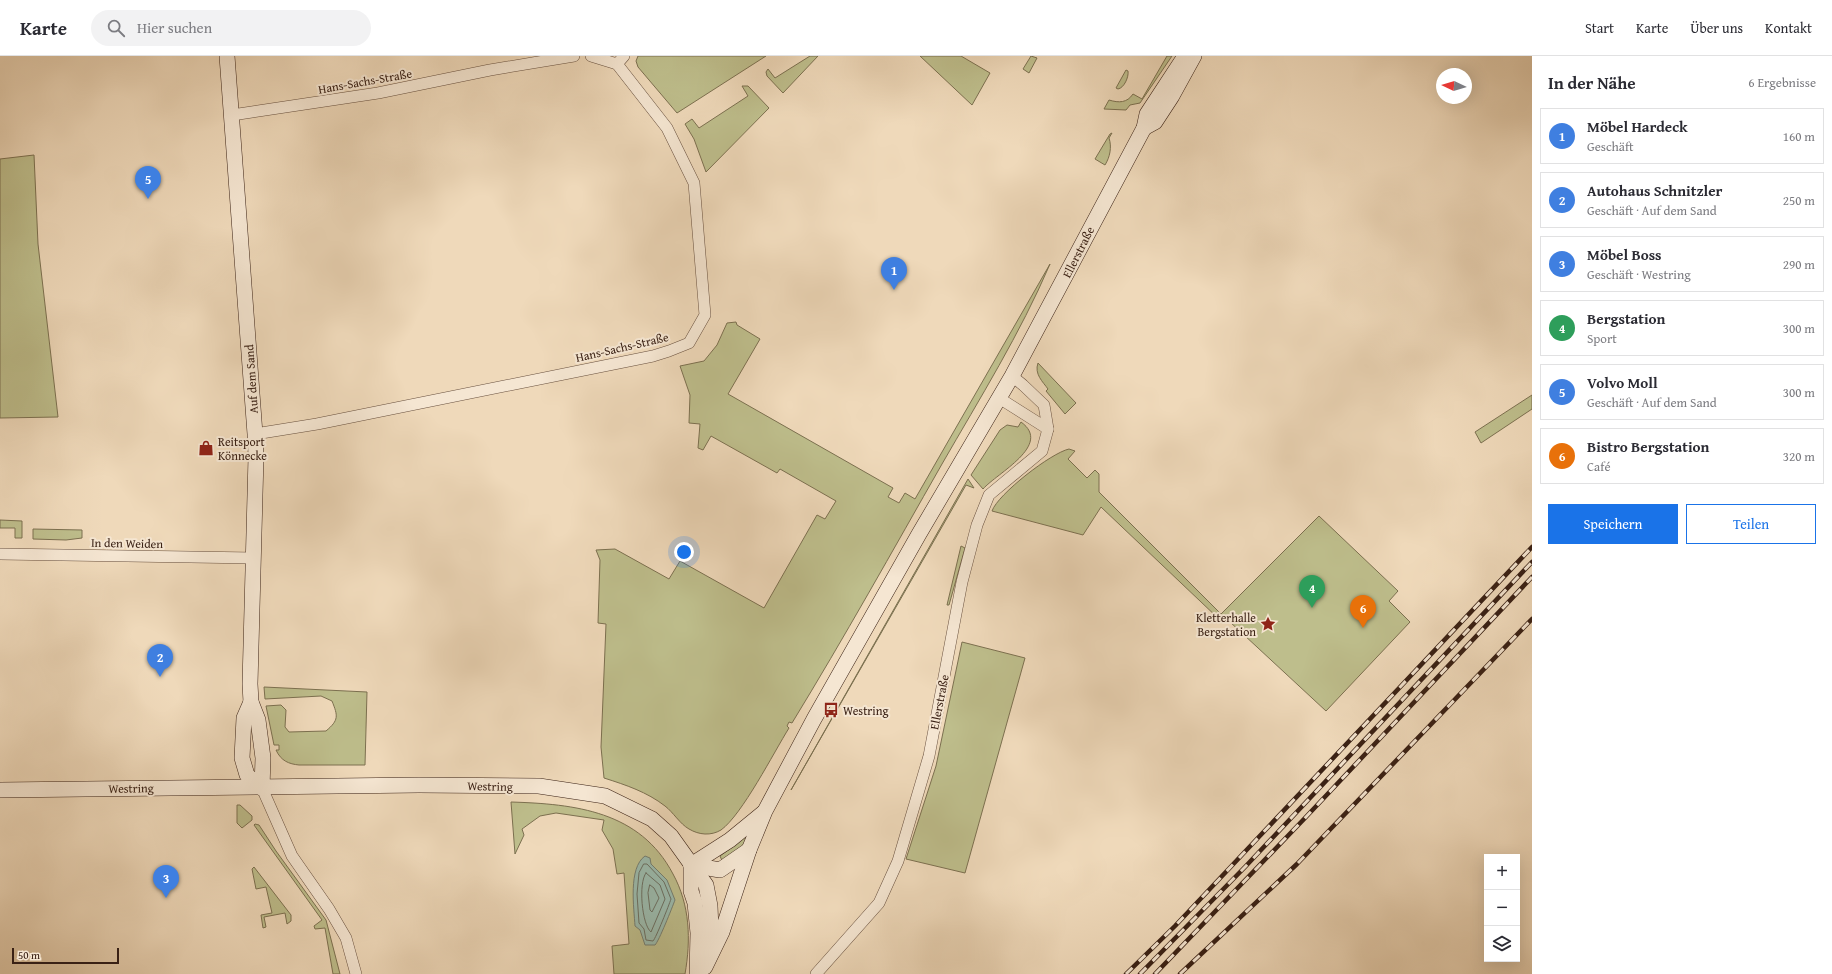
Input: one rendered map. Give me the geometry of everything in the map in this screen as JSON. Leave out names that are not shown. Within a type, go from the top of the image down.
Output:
[{"type":"main road","name":"Auf dem Sand","points":[[227,56],[255,434],[251,702],[244,718],[242,758],[247,776],[262,788]]},
{"type":"main road","name":"Ellerstraße","points":[[701,972],[722,932],[749,850],[765,811],[814,719],[915,540],[1012,376],[1144,128],[1148,114],[1185,56]]},
{"type":"main road","name":"Ellerstraße","points":[[1144,128],[1155,122],[1172,96],[1194,56]]},
{"type":"main road","name":"Auf dem Sand","points":[[251,702],[258,720],[263,758],[262,788]]},
{"type":"main road","name":"Westring","points":[[0,790],[262,788],[308,785],[539,786],[605,796],[652,819],[671,836],[691,865]]},
{"type":"main road","name":"Ellerstraße","points":[[691,865],[730,840],[765,811]]},
{"type":"main road","points":[[691,865],[720,870],[749,850]]},
{"type":"main road","points":[[691,865],[706,885],[709,899],[711,930],[701,972]]},
{"type":"street","name":"Hans-Sachs-Straße","points":[[232,115],[373,94],[490,70],[574,56]]},
{"type":"street","name":"Hans-Sachs-Straße","points":[[255,434],[317,424],[619,362],[669,351],[689,343],[705,315],[694,183],[667,128],[621,60],[591,56]]},
{"type":"street","name":"Ellerstraße","points":[[816,974],[879,903],[898,861],[929,756],[962,582],[977,525],[989,495],[1042,451],[1048,429],[1044,405],[1012,376]]},
{"type":"street","points":[[999,398],[1048,429]]},
{"type":"street","name":"In den Weiden","points":[[0,554],[254,558]]},
{"type":"street","points":[[262,788],[292,856],[329,909],[346,938],[356,974]]},
{"type":"green space","points":[[638,56],[766,56],[677,113],[638,67],[636,61]]},
{"type":"green space","points":[[810,56],[818,56],[783,93],[767,76],[766,72],[768,69],[775,78]]},
{"type":"green space","points":[[920,56],[961,56],[990,73],[972,105]]},
{"type":"green space","points":[[1031,56],[1037,58],[1029,73],[1023,69]]},
{"type":"green space","points":[[1167,56],[1172,56],[1140,103],[1130,105],[1126,110],[1104,109],[1109,100],[1122,102],[1131,97],[1133,94],[1142,99]]},
{"type":"green space","points":[[1126,70],[1128,71],[1127,79],[1122,87],[1118,89],[1116,88]]},
{"type":"green space","points":[[742,86],[748,86],[769,108],[706,172],[694,139],[685,124],[692,119],[699,128],[748,96]]},
{"type":"green space","points":[[1112,133],[1109,138],[1109,155],[1105,165],[1095,159]]},
{"type":"green space","points":[[34,155],[38,244],[58,417],[0,418],[0,159]]},
{"type":"green space","points":[[1050,264],[1026,316],[999,366],[868,594],[792,723],[789,722],[787,726],[789,728],[748,797],[729,822],[717,832],[705,834],[697,833],[686,827],[658,801],[628,786],[604,778],[601,747],[606,624],[598,623],[600,560],[596,550],[615,549],[669,579],[680,561],[764,608],[817,515],[825,519],[836,501],[780,469],[777,473],[711,436],[703,450],[698,448],[700,424],[689,423],[690,395],[680,366],[704,361],[717,345],[727,323],[736,322],[737,325],[760,339],[728,394],[893,488],[888,497],[899,503],[905,493],[915,499]]},
{"type":"green space","points":[[1038,363],[1076,403],[1065,414],[1046,391],[1048,389],[1037,371]]},
{"type":"green space","points":[[1532,395],[1532,409],[1481,443],[1475,432]]},
{"type":"green space","points":[[1021,422],[1029,431],[1031,440],[1027,449],[1010,467],[983,489],[971,475],[1000,430],[1007,425],[1018,427]]},
{"type":"green space","points":[[1069,449],[1075,451],[1068,459],[1087,478],[1095,470],[1099,474],[1099,492],[1221,614],[1319,516],[1398,591],[1389,601],[1410,622],[1326,711],[1230,622],[1220,620],[1101,507],[1083,535],[992,511],[1004,495],[1026,475],[1050,458]]},
{"type":"green space","points":[[968,479],[974,488],[966,485],[791,790]]},
{"type":"green space","points":[[0,520],[22,521],[22,538],[15,538],[15,528],[0,528]]},
{"type":"green space","points":[[33,529],[82,530],[82,538],[66,540],[33,539]]},
{"type":"green space","points":[[961,546],[965,548],[949,605],[947,605]]},
{"type":"green space","points":[[962,642],[1025,658],[965,873],[906,859],[936,766]]},
{"type":"green space","points":[[264,687],[367,692],[365,765],[299,765],[289,763],[283,759],[276,750],[279,750],[279,745],[274,745],[266,706],[281,705],[286,710],[285,727],[289,732],[326,731],[335,721],[335,710],[332,701],[321,696],[265,699]]},
{"type":"green space","points":[[511,802],[559,805],[582,809],[604,815],[624,824],[643,836],[659,853],[673,874],[683,898],[688,923],[688,948],[685,974],[614,974],[612,946],[629,944],[624,873],[617,874],[613,849],[602,830],[604,820],[556,813],[540,816],[522,829],[524,835],[515,854]]},
{"type":"green space","points":[[237,805],[240,805],[252,816],[252,820],[242,828],[237,823]]},
{"type":"green space","points":[[254,825],[259,825],[326,920],[340,974],[333,974],[325,928],[315,929],[314,926],[322,920]]},
{"type":"green space","points":[[749,832],[743,846],[723,863],[720,856],[738,843]]},
{"type":"green space","points":[[254,867],[291,915],[291,921],[287,924],[285,913],[264,917],[266,927],[263,928],[261,915],[272,913],[266,887],[256,889],[252,869]]},
{"type":"water","points":[[645,856],[650,858],[651,864],[667,880],[675,900],[655,945],[645,945],[640,930],[635,926],[633,899],[634,879],[636,869]]},
{"type":"railway","points":[[1126,974],[1175,926],[1532,547]]},
{"type":"railway","points":[[1140,974],[1245,867],[1532,562]]},
{"type":"railway","points":[[1155,974],[1305,818],[1532,577]]},
{"type":"railway","points":[[1180,974],[1297,864],[1532,619]]},
{"type":"place","name":"Volvo Moll","points":[[148,199]]},
{"type":"place","name":"Möbel Hardeck","points":[[894,290]]},
{"type":"place","name":"Reitsport Könnecke","points":[[206,448]]},
{"type":"place","name":"Bergstation","points":[[1312,608]]},
{"type":"place","name":"Kletterhalle Bergstation","points":[[1268,624]]},
{"type":"place","name":"Bistro Bergstation","points":[[1363,628]]},
{"type":"place","name":"Autohaus Schnitzler","points":[[160,677]]},
{"type":"place","name":"Westring","points":[[831,710]]},
{"type":"place","name":"Möbel Boss","points":[[166,898]]}]
